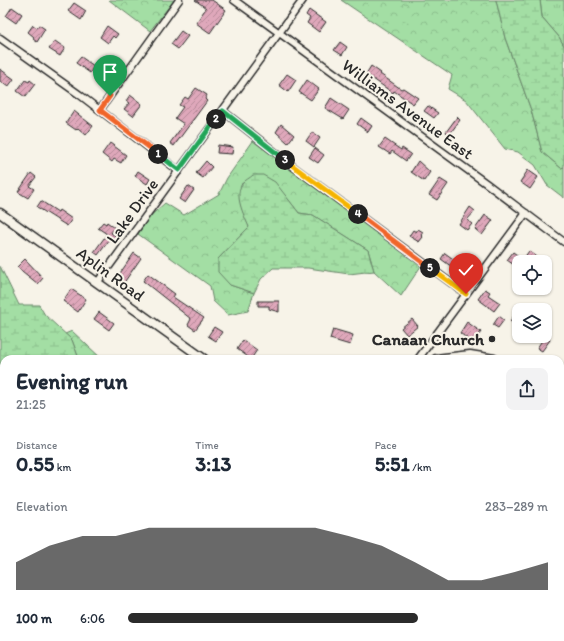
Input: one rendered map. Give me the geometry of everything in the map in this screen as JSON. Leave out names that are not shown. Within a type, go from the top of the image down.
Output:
[{"type":"street","points":[[100,110],[179,0]]},
{"type":"street","name":"Williams Avenue East","points":[[234,0],[564,242]]},
{"type":"street","name":"Lake Drive","points":[[97,283],[303,0]]},
{"type":"street","points":[[0,38],[100,110],[179,170]]},
{"type":"street","points":[[223,111],[295,168],[466,294]]},
{"type":"street","name":"Aplin Road","points":[[0,213],[198,355]]},
{"type":"street","points":[[421,355],[526,213]]},
{"type":"green space","points":[[109,0],[174,0],[150,31]]},
{"type":"green space","points":[[341,0],[496,0],[505,38],[531,110],[542,152],[561,168],[564,167],[564,198],[547,185],[535,165],[518,152],[505,149],[466,100],[448,89],[452,75]]},
{"type":"green space","points":[[496,0],[540,0],[542,17],[559,37],[564,46],[564,167],[561,168],[542,152],[531,110],[505,38]]},
{"type":"green space","points":[[540,0],[564,0],[564,46],[559,37],[542,17]]},
{"type":"green space","points":[[253,141],[421,266],[401,296],[374,271],[368,250],[313,215],[299,213],[288,199],[242,183],[240,189],[240,200],[249,227],[218,259],[230,285],[254,293],[248,311],[228,315],[213,301],[210,286],[138,234],[148,218],[165,203],[184,215],[219,194],[227,178]]},
{"type":"green space","points":[[253,175],[263,175],[275,182],[299,213],[313,215],[368,250],[374,271],[349,274],[308,268],[273,268],[261,279],[254,293],[230,285],[218,272],[218,259],[249,227],[240,205],[239,193],[243,183]]},
{"type":"green space","points":[[0,266],[19,305],[39,305],[45,315],[72,340],[78,355],[0,355]]},
{"type":"green space","points":[[72,331],[98,355],[78,355],[72,340],[65,334]]},
{"type":"building","points":[[195,0],[212,0],[226,10],[210,33],[196,23],[206,8]]},
{"type":"building","points":[[74,3],[86,11],[81,20],[68,11]]},
{"type":"building","points":[[12,7],[22,14],[16,23],[6,16]]},
{"type":"building","points":[[309,10],[326,22],[319,32],[307,23],[310,18],[306,15]]},
{"type":"building","points":[[33,25],[37,28],[39,25],[45,29],[37,42],[28,32]]},
{"type":"building","points":[[107,26],[118,34],[115,38],[113,36],[108,43],[100,37]]},
{"type":"building","points":[[181,31],[188,36],[178,49],[171,44]]},
{"type":"building","points":[[55,41],[65,48],[60,56],[49,49]]},
{"type":"building","points":[[340,42],[347,47],[342,55],[334,50]]},
{"type":"building","points":[[81,57],[94,66],[90,73],[76,63]]},
{"type":"building","points":[[371,66],[401,89],[403,88],[418,98],[413,104],[394,91],[393,93],[366,74]]},
{"type":"building","points":[[0,69],[14,79],[8,87],[0,81]]},
{"type":"building","points":[[287,74],[296,80],[288,92],[279,85]]},
{"type":"building","points":[[25,80],[29,82],[30,80],[35,84],[25,97],[17,91]]},
{"type":"building","points":[[307,80],[319,89],[311,100],[299,92]]},
{"type":"building","points":[[196,88],[207,95],[205,99],[207,101],[174,146],[170,143],[184,124],[175,118],[183,107],[179,105],[185,97],[188,99]]},
{"type":"building","points":[[130,95],[142,104],[133,116],[124,109],[129,103],[126,101]]},
{"type":"building","points":[[331,98],[349,110],[343,119],[325,108]]},
{"type":"building","points":[[428,106],[438,113],[434,118],[424,111]]},
{"type":"building","points":[[74,111],[93,126],[86,135],[78,128],[76,130],[66,123]]},
{"type":"building","points":[[457,117],[460,120],[449,135],[446,132]]},
{"type":"building","points":[[361,118],[372,126],[368,132],[357,124]]},
{"type":"building","points":[[281,124],[294,135],[288,143],[276,132]]},
{"type":"building","points":[[312,132],[320,138],[314,147],[306,141]]},
{"type":"building","points":[[385,139],[401,150],[402,148],[411,154],[406,161],[392,151],[390,154],[379,147]]},
{"type":"building","points":[[110,143],[126,155],[121,163],[114,159],[112,162],[102,154]]},
{"type":"building","points":[[218,145],[233,147],[232,154],[217,153]]},
{"type":"building","points":[[315,148],[324,155],[318,163],[309,157]]},
{"type":"building","points":[[206,161],[212,167],[203,178],[196,173]]},
{"type":"building","points":[[418,161],[430,172],[424,181],[411,172]]},
{"type":"building","points":[[528,170],[538,177],[530,189],[520,182]]},
{"type":"building","points":[[138,171],[150,179],[147,184],[135,176]]},
{"type":"building","points":[[31,173],[36,177],[29,186],[34,189],[28,198],[18,192]]},
{"type":"building","points":[[440,179],[448,184],[437,200],[429,195]]},
{"type":"building","points":[[188,186],[194,190],[185,203],[179,199]]},
{"type":"building","points":[[41,201],[58,212],[59,210],[72,219],[67,226],[37,207]]},
{"type":"building","points":[[470,207],[475,211],[467,220],[472,224],[467,230],[459,224]]},
{"type":"building","points":[[485,215],[493,220],[482,235],[475,229]]},
{"type":"building","points":[[103,222],[106,224],[107,222],[115,228],[111,233],[117,237],[113,242],[110,239],[98,255],[94,252],[107,234],[98,228]]},
{"type":"building","points":[[418,229],[423,232],[421,235],[423,237],[419,242],[409,236],[413,230],[416,232]]},
{"type":"building","points":[[529,251],[535,255],[526,255]]},
{"type":"building","points":[[513,252],[517,255],[512,255],[512,264],[507,260]]},
{"type":"building","points":[[134,253],[141,258],[123,284],[116,279]]},
{"type":"building","points":[[445,253],[456,261],[452,267],[441,259]]},
{"type":"building","points":[[25,259],[43,278],[38,284],[17,267]]},
{"type":"building","points":[[148,274],[175,294],[173,297],[204,318],[195,330],[188,325],[191,319],[143,281]]},
{"type":"building","points":[[71,289],[86,299],[78,312],[63,301]]},
{"type":"building","points":[[485,289],[490,292],[488,295],[500,303],[494,311],[478,299]]},
{"type":"building","points":[[258,301],[279,301],[279,312],[269,309],[269,306],[258,306]]},
{"type":"building","points":[[99,312],[114,323],[109,330],[94,319]]},
{"type":"building","points":[[499,316],[504,320],[498,328],[493,325]]},
{"type":"building","points":[[412,319],[418,326],[407,335],[401,328]]},
{"type":"building","points":[[467,322],[481,332],[473,343],[460,333]]},
{"type":"building","points":[[214,327],[222,332],[216,341],[208,336]]},
{"type":"building","points":[[333,329],[353,335],[350,345],[330,339]]},
{"type":"building","points":[[243,340],[257,350],[254,355],[245,355],[237,349]]},
{"type":"building","points":[[540,343],[548,343],[542,351],[537,348]]},
{"type":"place","name":"Canaan Church","points":[[492,339]]},
{"type":"route","points":[[110,96],[100,110],[179,170],[223,111],[295,168],[466,294]]}]
